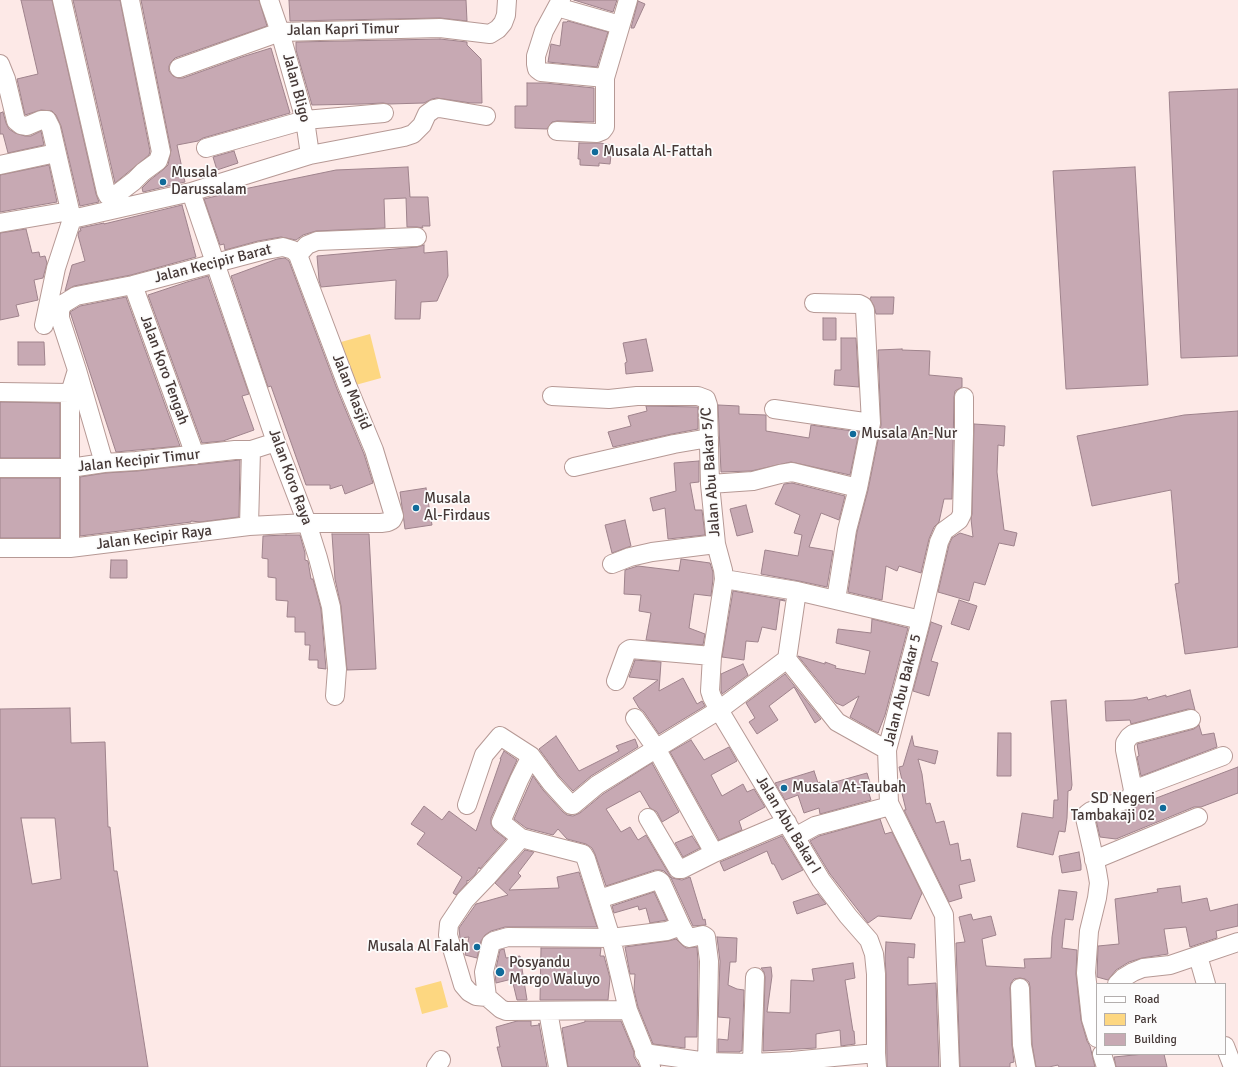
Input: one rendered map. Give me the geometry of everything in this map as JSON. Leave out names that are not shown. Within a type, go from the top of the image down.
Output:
[{"type":"street","points":[[62,0],[108,196],[116,194],[134,182],[143,172],[158,161],[161,152],[130,0]]},
{"type":"street","name":"Jalan Bligo","points":[[269,0],[280,32],[305,120],[310,155]]},
{"type":"street","name":"Jalan Kapri Timur","points":[[180,68],[280,32],[440,28],[490,34],[498,29],[503,23],[506,15],[507,0]]},
{"type":"street","points":[[556,131],[597,133],[602,131],[605,127],[605,78],[628,0]]},
{"type":"street","points":[[605,78],[541,72],[537,69],[536,56],[544,31],[559,4],[620,25]]},
{"type":"street","points":[[0,64],[6,79],[16,121],[21,125],[27,126],[41,120],[47,120],[51,128],[71,215],[56,268],[44,325]]},
{"type":"street","points":[[0,222],[71,215],[198,190],[310,155],[404,138],[413,134],[422,125],[427,114],[434,109],[439,108],[486,116]]},
{"type":"street","points":[[206,148],[305,120],[384,113]]},
{"type":"street","points":[[0,165],[56,153]]},
{"type":"street","name":"Jalan Koro Raya","points":[[198,190],[215,263],[276,442],[307,523],[318,558],[330,607],[337,669],[335,696]]},
{"type":"street","points":[[298,255],[307,245],[317,241],[417,237]]},
{"type":"street","name":"Jalan Kecipir Barat","points":[[77,370],[60,318],[60,310],[63,304],[76,296],[133,285],[261,251],[283,247],[292,250],[298,255]]},
{"type":"street","name":"Jalan Masjid","points":[[298,255],[376,457],[394,516],[392,520],[381,523]]},
{"type":"street","name":"Jalan Koro Tengah","points":[[133,285],[195,455]]},
{"type":"street","points":[[814,303],[859,304],[863,306],[865,310],[871,422],[858,488],[847,530],[836,600]]},
{"type":"street","points":[[70,548],[70,393],[77,370]]},
{"type":"street","points":[[77,370],[104,463]]},
{"type":"street","points":[[0,392],[70,393]]},
{"type":"street","name":"Jalan Abu Bakar 5/C","points":[[552,396],[609,399],[637,396],[703,397],[706,399],[708,405],[710,484],[716,544],[724,579]]},
{"type":"street","points":[[920,620],[939,542],[944,531],[959,520],[962,514],[964,397]]},
{"type":"street","points":[[774,409],[871,422]]},
{"type":"street","points":[[574,467],[674,444],[709,438]]},
{"type":"street","name":"Jalan Kecipir Timur","points":[[0,468],[70,468],[104,463],[235,450],[251,450],[276,442]]},
{"type":"street","points":[[249,526],[251,450]]},
{"type":"street","points":[[710,484],[753,481],[792,472],[858,488]]},
{"type":"street","name":"Jalan Kecipir Raya","points":[[0,548],[70,548],[249,526],[307,523],[381,523]]},
{"type":"street","points":[[612,564],[630,557],[652,552],[716,544]]},
{"type":"street","name":"Jalan Abu Bakar 5","points":[[724,579],[797,591],[920,620],[887,750],[890,806],[944,915],[950,1067]]},
{"type":"street","name":"Jalan Abu Bakar I","points":[[724,579],[712,656],[710,691],[718,710],[821,880],[848,916],[870,940],[876,974],[877,1060]]},
{"type":"street","points":[[797,591],[788,659],[837,722],[887,750]]},
{"type":"street","points":[[616,682],[626,651],[630,649],[712,656]]},
{"type":"street","points":[[467,805],[484,755],[498,737],[502,736],[532,756],[551,783],[572,805],[597,784],[718,710],[788,659]]},
{"type":"street","points":[[635,718],[656,748],[714,853]]},
{"type":"street","points":[[1096,1030],[1086,974],[1089,931],[1099,883],[1084,818],[1091,811],[1129,799],[1131,797],[1133,790],[1125,750],[1125,742],[1133,734],[1191,719]]},
{"type":"street","points":[[532,756],[519,780],[501,822],[521,838],[583,854],[589,867],[611,938],[628,1010],[648,1060],[707,1064],[795,1064],[877,1060]]},
{"type":"street","points":[[1133,790],[1223,756]]},
{"type":"street","points":[[648,818],[678,869],[682,869],[714,853],[791,830],[815,826],[890,806]]},
{"type":"street","points":[[1094,860],[1198,817]]},
{"type":"street","points":[[521,838],[465,900],[449,924],[448,936],[463,985],[469,992],[476,996],[487,997],[501,1009],[506,1011],[548,1012],[628,1010]]},
{"type":"street","points":[[599,899],[658,880],[661,882],[686,935],[689,938],[703,935],[706,937],[709,961],[707,1064]]},
{"type":"street","points":[[487,997],[484,972],[491,943],[494,941],[508,937],[611,938],[667,931],[681,926]]},
{"type":"street","points":[[1118,983],[1122,978],[1143,968],[1170,965],[1238,942]]},
{"type":"street","points":[[1198,956],[1206,983]]},
{"type":"street","points":[[752,1063],[755,978]]},
{"type":"street","points":[[1020,988],[1022,1045],[1026,1067]]},
{"type":"street","points":[[548,1012],[558,1067]]},
{"type":"street","points":[[1226,1049],[1233,1067]]},
{"type":"street","points":[[1102,1055],[1106,1067]]},
{"type":"green space","points":[[370,334],[381,378],[352,386],[341,342]]},
{"type":"green space","points":[[441,981],[448,1007],[422,1014],[415,988]]},
{"type":"building","points":[[21,0],[52,0],[99,202],[80,206],[61,126],[56,115],[52,111],[41,110],[25,115],[17,79],[38,74]]},
{"type":"building","points":[[73,0],[120,0],[150,151],[149,155],[115,183]]},
{"type":"building","points":[[141,0],[259,0],[267,26],[175,58],[169,66],[169,71],[173,76],[183,78],[271,48],[290,113],[203,138],[198,141],[177,145],[185,182],[143,192],[142,188],[168,165],[171,150]]},
{"type":"building","points":[[289,0],[466,0],[467,21],[440,18],[290,21]]},
{"type":"building","points":[[574,0],[617,0],[613,12]]},
{"type":"building","points":[[638,1],[645,4],[634,28],[631,28]]},
{"type":"building","points":[[568,21],[608,32],[597,67],[548,62],[551,44],[560,46],[563,22]]},
{"type":"building","points":[[440,39],[467,42],[467,45],[481,59],[482,103],[471,103],[437,98],[424,103],[312,105],[296,50],[296,42]]},
{"type":"building","points":[[527,83],[545,83],[594,88],[594,122],[557,121],[552,122],[547,129],[515,128],[515,106],[527,106]]},
{"type":"building","points":[[1238,89],[1238,356],[1181,358],[1169,92]]},
{"type":"building","points":[[3,112],[9,129],[15,133],[25,136],[31,136],[41,131],[44,145],[8,153],[3,134],[0,134],[0,113]]},
{"type":"building","name":"Musala Al-Fattah","points":[[579,143],[600,143],[612,145],[610,164],[599,163],[599,166],[580,165],[580,159],[578,159]]},
{"type":"building","points":[[234,151],[238,163],[217,170],[213,157]]},
{"type":"building","points":[[49,165],[57,202],[0,212],[0,175]]},
{"type":"building","points":[[408,167],[410,197],[428,197],[430,226],[422,226],[423,228],[407,227],[406,198],[384,199],[385,228],[316,231],[303,235],[296,240],[281,237],[258,241],[225,250],[224,244],[220,245],[204,199],[336,170]]},
{"type":"building","points":[[1135,167],[1148,385],[1066,389],[1053,171]]},
{"type":"building","points":[[182,205],[196,257],[131,275],[74,286],[65,291],[72,265],[85,261],[78,235],[79,231],[81,231],[80,228],[104,224]]},
{"type":"building","points":[[26,229],[32,253],[39,252],[40,257],[45,256],[47,263],[43,278],[34,280],[38,300],[16,305],[19,316],[0,320],[0,233]]},
{"type":"building","points":[[424,245],[424,253],[447,251],[448,276],[437,301],[421,302],[420,319],[395,319],[396,280],[321,287],[317,256],[417,247]]},
{"type":"building","points":[[285,258],[289,261],[337,389],[364,454],[373,483],[345,494],[342,485],[330,489],[330,485],[306,485],[271,386],[268,387],[231,276],[277,259]]},
{"type":"building","points":[[208,276],[249,394],[242,396],[254,430],[223,441],[202,443],[148,295]]},
{"type":"building","points":[[126,297],[180,446],[116,452],[70,312],[80,306]]},
{"type":"building","points":[[871,297],[894,297],[893,314],[876,314],[870,299]]},
{"type":"building","points":[[823,318],[836,318],[836,340],[823,340]]},
{"type":"building","points":[[841,338],[856,338],[859,387],[834,385],[835,370],[841,370]]},
{"type":"building","points":[[646,339],[653,371],[626,374],[625,363],[627,362],[623,343]]},
{"type":"building","points":[[18,342],[44,342],[45,365],[18,365]]},
{"type":"building","points":[[902,349],[930,351],[929,375],[962,378],[962,387],[955,391],[954,397],[952,499],[944,499],[939,522],[934,527],[929,539],[921,573],[899,566],[897,571],[886,566],[882,600],[848,592],[857,532],[868,490],[881,425],[878,350]]},
{"type":"building","points":[[0,402],[60,403],[60,458],[0,458]]},
{"type":"building","points":[[718,405],[739,406],[739,414],[766,415],[766,431],[809,438],[811,425],[859,432],[850,475],[791,462],[751,471],[721,472]]},
{"type":"building","points":[[646,406],[698,407],[698,429],[613,447],[608,432],[631,426],[628,416],[647,411]]},
{"type":"building","points":[[1238,411],[1238,647],[1185,654],[1175,584],[1179,583],[1171,490],[1092,506],[1077,436],[1184,415]]},
{"type":"building","points":[[974,424],[1005,426],[1004,446],[998,445],[997,472],[1004,530],[1017,533],[1014,546],[999,543],[985,585],[974,582],[969,601],[938,592],[952,538],[960,533],[973,537],[971,519]]},
{"type":"building","points":[[240,460],[239,517],[200,522],[191,521],[80,536],[80,477],[105,473]]},
{"type":"building","points":[[699,461],[699,482],[690,483],[695,510],[702,510],[705,535],[668,539],[665,508],[653,511],[650,498],[676,491],[674,463]]},
{"type":"building","points":[[0,478],[60,478],[60,538],[0,538]]},
{"type":"building","points":[[792,483],[845,496],[839,520],[821,513],[809,547],[833,551],[827,587],[761,574],[765,550],[798,556],[802,535],[794,533],[800,515],[775,504],[784,484]]},
{"type":"building","name":"Musala Al-Firdaus","points":[[426,488],[432,525],[405,529],[400,492]]},
{"type":"building","points":[[746,505],[753,532],[737,536],[730,509]]},
{"type":"building","points":[[625,520],[631,546],[612,553],[605,525]]},
{"type":"building","points":[[332,534],[369,534],[376,669],[347,670],[341,606],[335,579]]},
{"type":"building","points":[[300,535],[305,553],[305,560],[308,561],[311,579],[313,579],[321,609],[326,669],[318,668],[318,660],[309,660],[310,645],[305,645],[305,632],[295,632],[295,617],[287,617],[288,601],[276,600],[276,578],[268,577],[268,559],[262,558],[263,536]]},
{"type":"building","points":[[681,559],[710,563],[713,572],[711,596],[694,594],[689,628],[705,634],[703,645],[646,640],[651,613],[639,611],[641,595],[624,594],[625,570],[638,566],[679,571]]},
{"type":"building","points":[[111,560],[127,560],[127,578],[110,578]]},
{"type":"building","points":[[733,591],[785,600],[780,600],[776,630],[762,627],[758,642],[746,641],[744,660],[722,657]]},
{"type":"building","points":[[959,600],[977,606],[969,630],[951,624]]},
{"type":"building","points":[[872,619],[908,628],[885,715],[878,733],[850,717],[859,696],[843,706],[836,703],[798,656],[825,664],[825,662],[836,666],[835,668],[865,674],[870,651],[836,643],[838,629],[871,633]]},
{"type":"building","points":[[931,622],[942,626],[931,661],[938,663],[929,696],[913,691]]},
{"type":"building","points":[[635,660],[661,662],[659,691],[683,678],[697,704],[702,701],[705,706],[659,734],[633,698],[658,680],[629,677]]},
{"type":"building","points":[[743,664],[748,675],[722,694],[721,674]]},
{"type":"building","points":[[785,674],[821,719],[815,723],[794,687],[769,706],[778,720],[757,734],[749,722],[755,718],[746,703]]},
{"type":"building","points":[[1190,690],[1195,710],[1188,709],[1131,724],[1130,720],[1106,721],[1105,701],[1133,700],[1147,697],[1148,700],[1166,695],[1166,697]]},
{"type":"building","points":[[1066,700],[1072,785],[1071,790],[1068,791],[1065,832],[1059,831],[1053,855],[1017,847],[1022,813],[1053,818],[1054,800],[1058,800],[1051,701]]},
{"type":"building","points":[[70,708],[71,743],[105,742],[108,827],[110,827],[114,871],[117,871],[148,1067],[0,1067],[0,709]],"holes":[[[21,818],[55,818],[61,879],[32,884]]]},
{"type":"building","points":[[1199,725],[1202,735],[1214,733],[1217,747],[1141,776],[1137,757],[1139,756],[1137,744],[1194,729]]},
{"type":"building","points":[[998,733],[1011,733],[1011,776],[997,776]]},
{"type":"building","points":[[556,736],[579,771],[619,751],[616,746],[635,739],[638,747],[591,776],[573,791],[559,776],[539,749]]},
{"type":"building","points":[[912,736],[914,746],[938,751],[935,764],[918,759],[922,774],[926,804],[930,803],[936,823],[944,821],[950,845],[958,843],[961,861],[970,859],[975,881],[959,885],[962,898],[949,902],[904,810],[906,810],[899,781],[902,780],[899,767],[903,766]]},
{"type":"building","points":[[691,740],[704,760],[729,747],[737,761],[711,775],[722,796],[743,784],[747,792],[754,789],[765,807],[739,821],[742,830],[719,840],[670,752]]},
{"type":"building","points":[[504,751],[517,760],[491,818],[491,824],[494,830],[506,839],[480,869],[479,867],[475,875],[468,881],[467,880],[467,883],[456,895],[453,893],[462,877],[417,844],[425,833],[411,824],[424,806],[442,820],[449,811],[476,831]]},
{"type":"building","points":[[652,763],[679,812],[662,822],[657,812],[650,808],[640,791],[606,809],[621,832],[630,827],[638,840],[646,835],[672,878],[682,880],[690,877],[703,920],[705,919],[706,925],[693,926],[671,878],[664,871],[655,870],[606,886],[592,848],[586,844],[567,839],[558,829],[553,835],[526,828],[514,819],[533,776],[543,790],[563,812],[567,815],[573,816],[580,813],[603,794]]},
{"type":"building","name":"SD Negeri Tambakaji 02","points":[[1238,767],[1238,793],[1201,807],[1194,807],[1116,839],[1100,837],[1096,820],[1132,809],[1138,805]]},
{"type":"building","points":[[814,771],[818,783],[820,782],[821,786],[867,773],[871,786],[867,787],[871,800],[820,814],[819,808],[804,813],[798,795],[785,800],[775,783]]},
{"type":"building","points":[[880,819],[885,834],[892,832],[922,893],[911,919],[878,916],[868,923],[830,874],[810,841],[819,836]]},
{"type":"building","points":[[692,836],[700,848],[683,857],[675,843]]},
{"type":"building","points":[[782,836],[803,870],[782,880],[774,864],[772,864],[767,851],[724,871],[720,862]]},
{"type":"building","points":[[525,850],[534,852],[518,873],[521,876],[509,890],[559,888],[557,877],[579,872],[597,927],[505,927],[491,931],[485,935],[481,941],[477,958],[465,955],[469,937],[460,938],[459,928],[476,904],[508,895],[495,883]]},
{"type":"building","points":[[1079,852],[1081,870],[1062,873],[1059,856]]},
{"type":"building","points":[[1180,886],[1182,903],[1207,898],[1210,911],[1238,904],[1238,926],[1216,931],[1217,938],[1190,947],[1186,927],[1164,929],[1168,954],[1142,958],[1129,962],[1116,970],[1108,980],[1097,977],[1098,946],[1119,944],[1115,899],[1158,892],[1157,889]]},
{"type":"building","points":[[1059,890],[1077,892],[1073,920],[1065,919],[1062,948],[1077,950],[1076,974],[1081,1020],[1090,1046],[1095,1067],[1059,1067],[1058,1065],[1036,1067],[1032,1044],[1030,987],[1029,982],[1020,978],[1014,979],[1010,988],[1014,1062],[1010,1063],[1010,1067],[960,1067],[956,943],[965,942],[959,917],[971,914],[973,920],[991,916],[996,935],[982,939],[986,966],[1025,968],[1024,959],[1051,958],[1052,937]]},
{"type":"building","points":[[654,892],[667,920],[650,923],[646,908],[639,910],[638,906],[614,913],[612,906]]},
{"type":"building","points":[[818,894],[826,904],[797,914],[793,902]]},
{"type":"building","points":[[717,937],[737,938],[736,962],[730,962],[728,985],[744,990],[742,1051],[740,1052],[718,1052],[718,1039],[728,1040],[730,1018],[718,1017],[720,961]]},
{"type":"building","points":[[676,939],[686,948],[697,947],[697,1037],[685,1037],[685,1048],[653,1044],[638,1007],[634,990],[635,974],[630,974],[625,947]]},
{"type":"building","points":[[886,942],[915,944],[914,958],[908,957],[908,985],[936,983],[939,1067],[887,1067]]},
{"type":"building","points":[[541,948],[601,948],[600,956],[604,956],[610,978],[608,1000],[540,1000]]},
{"type":"building","points":[[504,949],[506,958],[520,956],[527,1000],[517,1000],[512,979],[496,983],[495,973],[500,950]]},
{"type":"building","points":[[853,963],[855,978],[845,980],[855,1044],[841,1046],[840,1030],[816,1034],[816,1048],[763,1051],[765,977],[761,968],[771,967],[772,976],[767,1012],[790,1013],[791,980],[814,981],[812,969]]},
{"type":"building","points":[[517,1021],[531,1021],[531,1026],[539,1025],[539,1023],[547,1067],[502,1067],[497,1047],[500,1047],[496,1027]]},
{"type":"building","points":[[585,1021],[621,1021],[634,1052],[634,1057],[640,1067],[568,1067],[562,1028]]},
{"type":"building","points":[[1134,1055],[1164,1055],[1167,1067],[1116,1067],[1114,1057]]},
{"type":"place","name":"Musala Al-Fattah","points":[[595,152]]},
{"type":"place","name":"Musala Darussalam","points":[[163,182]]},
{"type":"place","name":"Musala An-Nur","points":[[853,434]]},
{"type":"place","name":"Musala Al-Firdaus","points":[[416,508]]},
{"type":"place","name":"Musala At-Taubah","points":[[784,788]]},
{"type":"place","name":"SD Negeri Tambakaji 02","points":[[1163,808]]},
{"type":"place","name":"Musala Al Falah","points":[[477,947]]},
{"type":"place","name":"Posyandu Margo Waluyo","points":[[500,972]]}]
